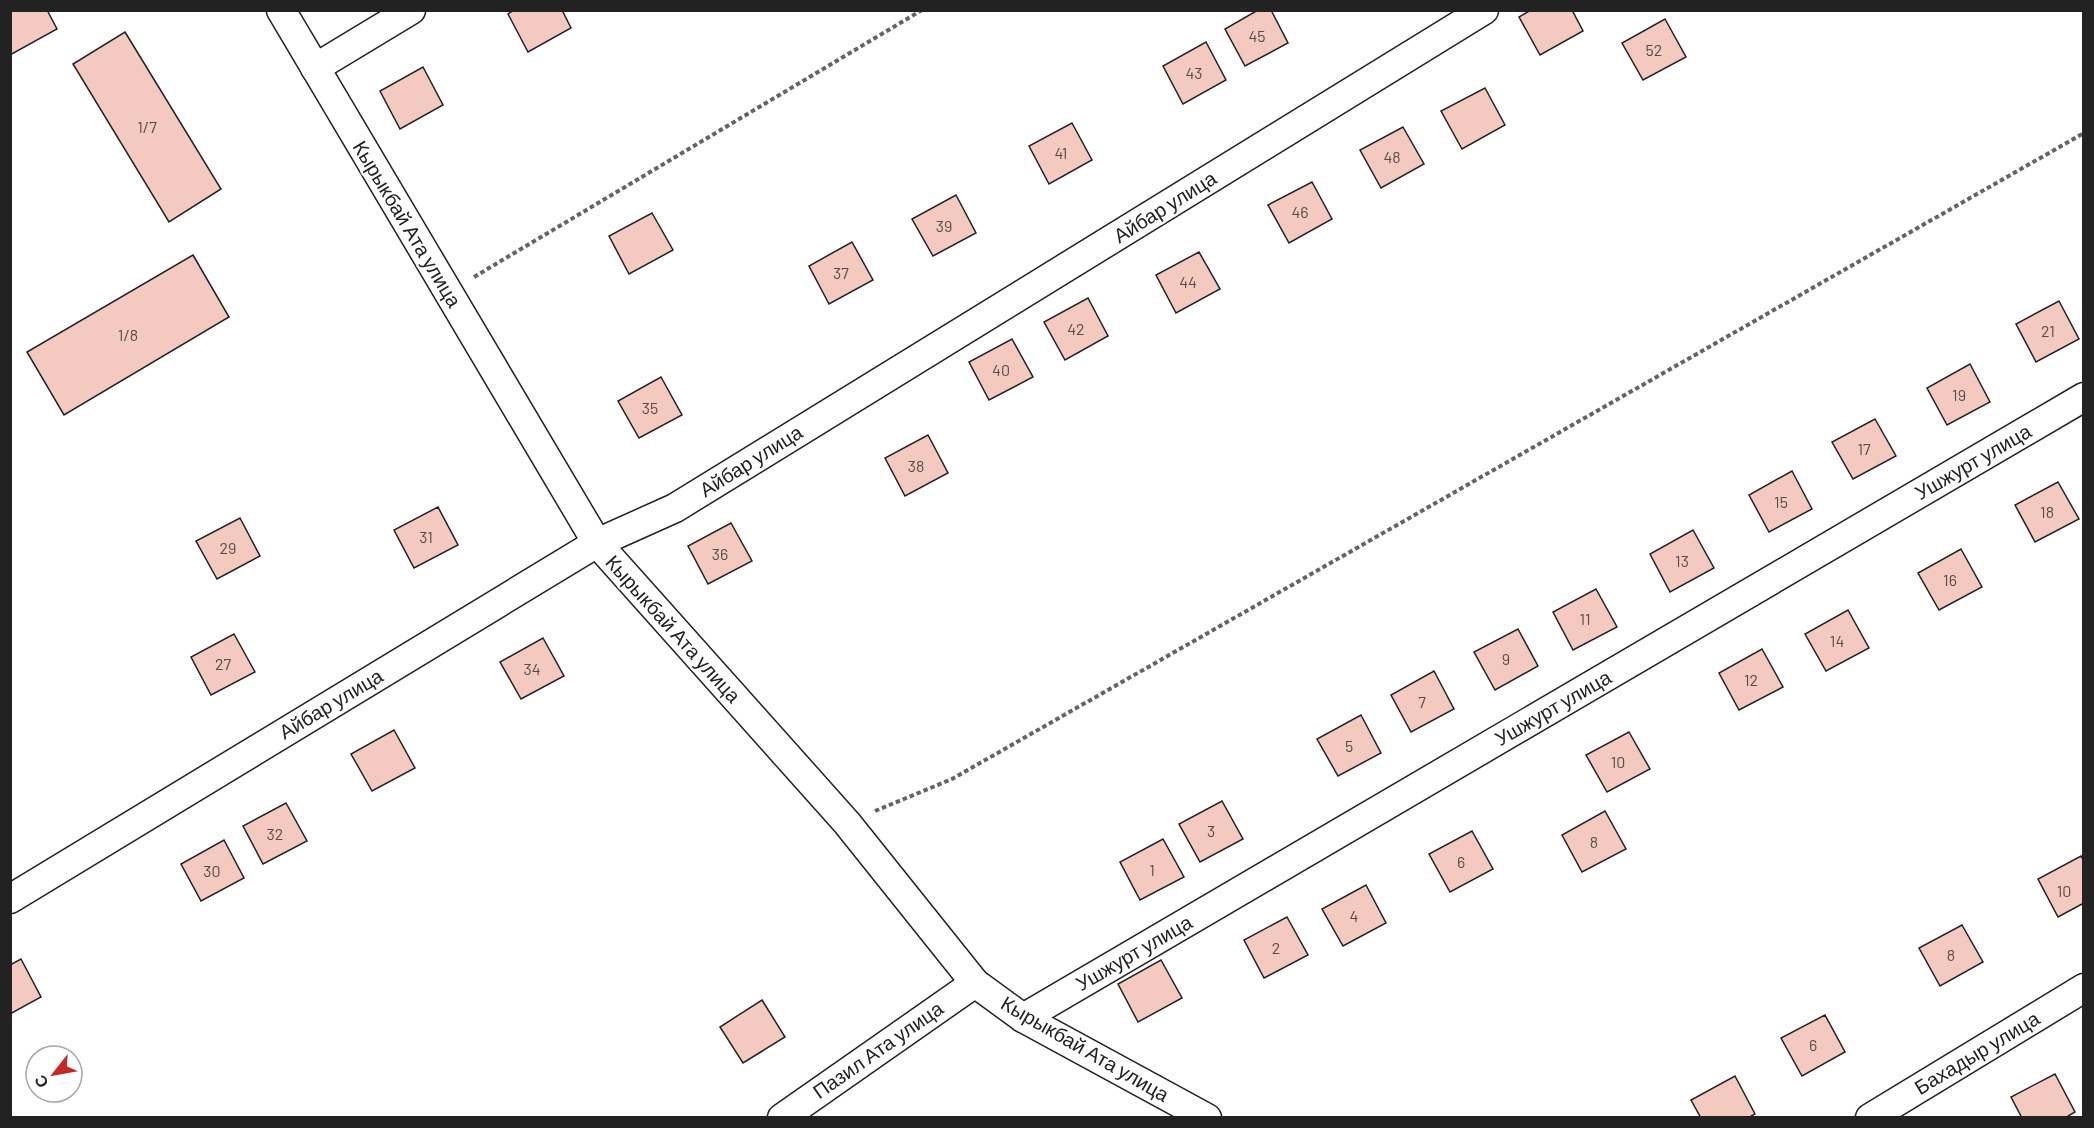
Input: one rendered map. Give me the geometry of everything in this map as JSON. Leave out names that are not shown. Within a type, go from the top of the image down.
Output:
[{"type":"street","name":"Кырыкбай Ата улица","points":[[281,10],[597,543],[847,823],[975,983],[1023,1018],[1206,1118]]},
{"type":"street","points":[[315,68],[411,10]]},
{"type":"street","name":"Айбар улица","points":[[10,899],[597,543],[675,508],[1484,10]]},
{"type":"street","name":"Ушжурт улица","points":[[1023,1018],[2084,397]]},
{"type":"street","name":"Пазил Ата улица","points":[[782,1118],[975,983]]},
{"type":"street","name":"Бахадыр улица","points":[[1870,1118],[2084,988]]},
{"type":"path","points":[[448,293],[922,10]]},
{"type":"path","points":[[847,823],[952,779],[2084,133]]},
{"type":"building","points":[[10,10],[47,10],[57,29],[10,55]]},
{"type":"building","points":[[514,10],[562,10],[571,28],[528,52],[508,14]]},
{"type":"building","points":[[1258,10],[1271,10],[1288,43],[1245,66],[1225,29]]},
{"type":"building","points":[[1531,10],[1572,10],[1583,31],[1540,55],[1519,17]]},
{"type":"building","points":[[1665,19],[1686,57],[1643,80],[1622,43]]},
{"type":"building","points":[[125,32],[221,189],[169,222],[73,64]]},
{"type":"building","points":[[1206,42],[1226,80],[1183,104],[1163,66]]},
{"type":"building","points":[[423,67],[443,105],[400,129],[380,91]]},
{"type":"building","points":[[1485,88],[1505,125],[1462,149],[1441,111]]},
{"type":"building","points":[[1072,123],[1092,160],[1049,184],[1029,146]]},
{"type":"building","points":[[1403,127],[1424,164],[1381,188],[1360,150]]},
{"type":"building","points":[[1312,182],[1332,219],[1289,243],[1268,205]]},
{"type":"building","points":[[956,195],[976,233],[933,256],[912,219]]},
{"type":"building","points":[[652,213],[673,250],[629,274],[609,236]]},
{"type":"building","points":[[852,242],[873,280],[829,304],[809,266]]},
{"type":"building","points":[[1199,252],[1220,289],[1176,313],[1156,275]]},
{"type":"building","points":[[193,255],[229,317],[64,415],[27,352]]},
{"type":"building","points":[[1088,298],[1108,336],[1065,360],[1044,322]]},
{"type":"building","points":[[2059,301],[2079,339],[2036,362],[2016,324]]},
{"type":"building","points":[[1012,339],[1033,377],[989,400],[969,362]]},
{"type":"building","points":[[1970,364],[1990,402],[1947,425],[1927,388]]},
{"type":"building","points":[[661,377],[682,415],[639,438],[618,401]]},
{"type":"building","points":[[1875,419],[1896,456],[1853,479],[1832,442]]},
{"type":"building","points":[[928,435],[948,473],[905,496],[885,458]]},
{"type":"building","points":[[1792,471],[1812,509],[1769,532],[1749,495]]},
{"type":"building","points":[[2058,482],[2079,519],[2035,542],[2015,505]]},
{"type":"building","points":[[438,507],[458,545],[414,568],[394,530]]},
{"type":"building","points":[[240,518],[260,556],[217,579],[196,541]]},
{"type":"building","points":[[731,523],[752,561],[708,584],[688,546]]},
{"type":"building","points":[[1693,530],[1714,568],[1670,592],[1650,554]]},
{"type":"building","points":[[1961,549],[1982,587],[1939,610],[1918,573]]},
{"type":"building","points":[[1596,589],[1617,627],[1573,650],[1553,612]]},
{"type":"building","points":[[1848,610],[1869,648],[1826,671],[1805,634]]},
{"type":"building","points":[[1518,629],[1538,666],[1495,690],[1474,652]]},
{"type":"building","points":[[234,634],[255,672],[211,695],[191,657]]},
{"type":"building","points":[[543,638],[564,676],[521,699],[500,662]]},
{"type":"building","points":[[1762,649],[1783,687],[1739,710],[1719,673]]},
{"type":"building","points":[[1434,671],[1454,709],[1411,732],[1391,695]]},
{"type":"building","points":[[1361,715],[1381,753],[1338,776],[1317,739]]},
{"type":"building","points":[[394,730],[415,768],[372,791],[351,754]]},
{"type":"building","points":[[1629,732],[1650,769],[1607,792],[1586,755]]},
{"type":"building","points":[[1222,801],[1243,839],[1200,862],[1179,824]]},
{"type":"building","points":[[286,803],[307,841],[263,864],[243,826]]},
{"type":"building","points":[[1605,811],[1626,849],[1582,872],[1562,835]]},
{"type":"building","points":[[1472,831],[1493,869],[1450,892],[1429,854]]},
{"type":"building","points":[[1163,839],[1184,877],[1140,900],[1120,862]]},
{"type":"building","points":[[224,840],[244,878],[201,901],[181,864]]},
{"type":"building","points":[[2081,856],[2084,861],[2084,903],[2058,917],[2038,879]]},
{"type":"building","points":[[1366,885],[1386,923],[1343,946],[1322,909]]},
{"type":"building","points":[[1287,917],[1308,955],[1264,978],[1244,940]]},
{"type":"building","points":[[1962,925],[1983,962],[1940,986],[1919,948]]},
{"type":"building","points":[[21,959],[41,997],[10,1014],[10,965]]},
{"type":"building","points":[[1161,960],[1182,998],[1138,1022],[1118,984]]},
{"type":"building","points":[[762,1000],[785,1037],[743,1063],[720,1027]]},
{"type":"building","points":[[1825,1015],[1845,1052],[1802,1076],[1781,1038]]},
{"type":"building","points":[[2055,1074],[2075,1112],[2065,1118],[2022,1118],[2011,1097]]},
{"type":"building","points":[[1735,1076],[1755,1114],[1748,1118],[1701,1118],[1691,1100]]}]
